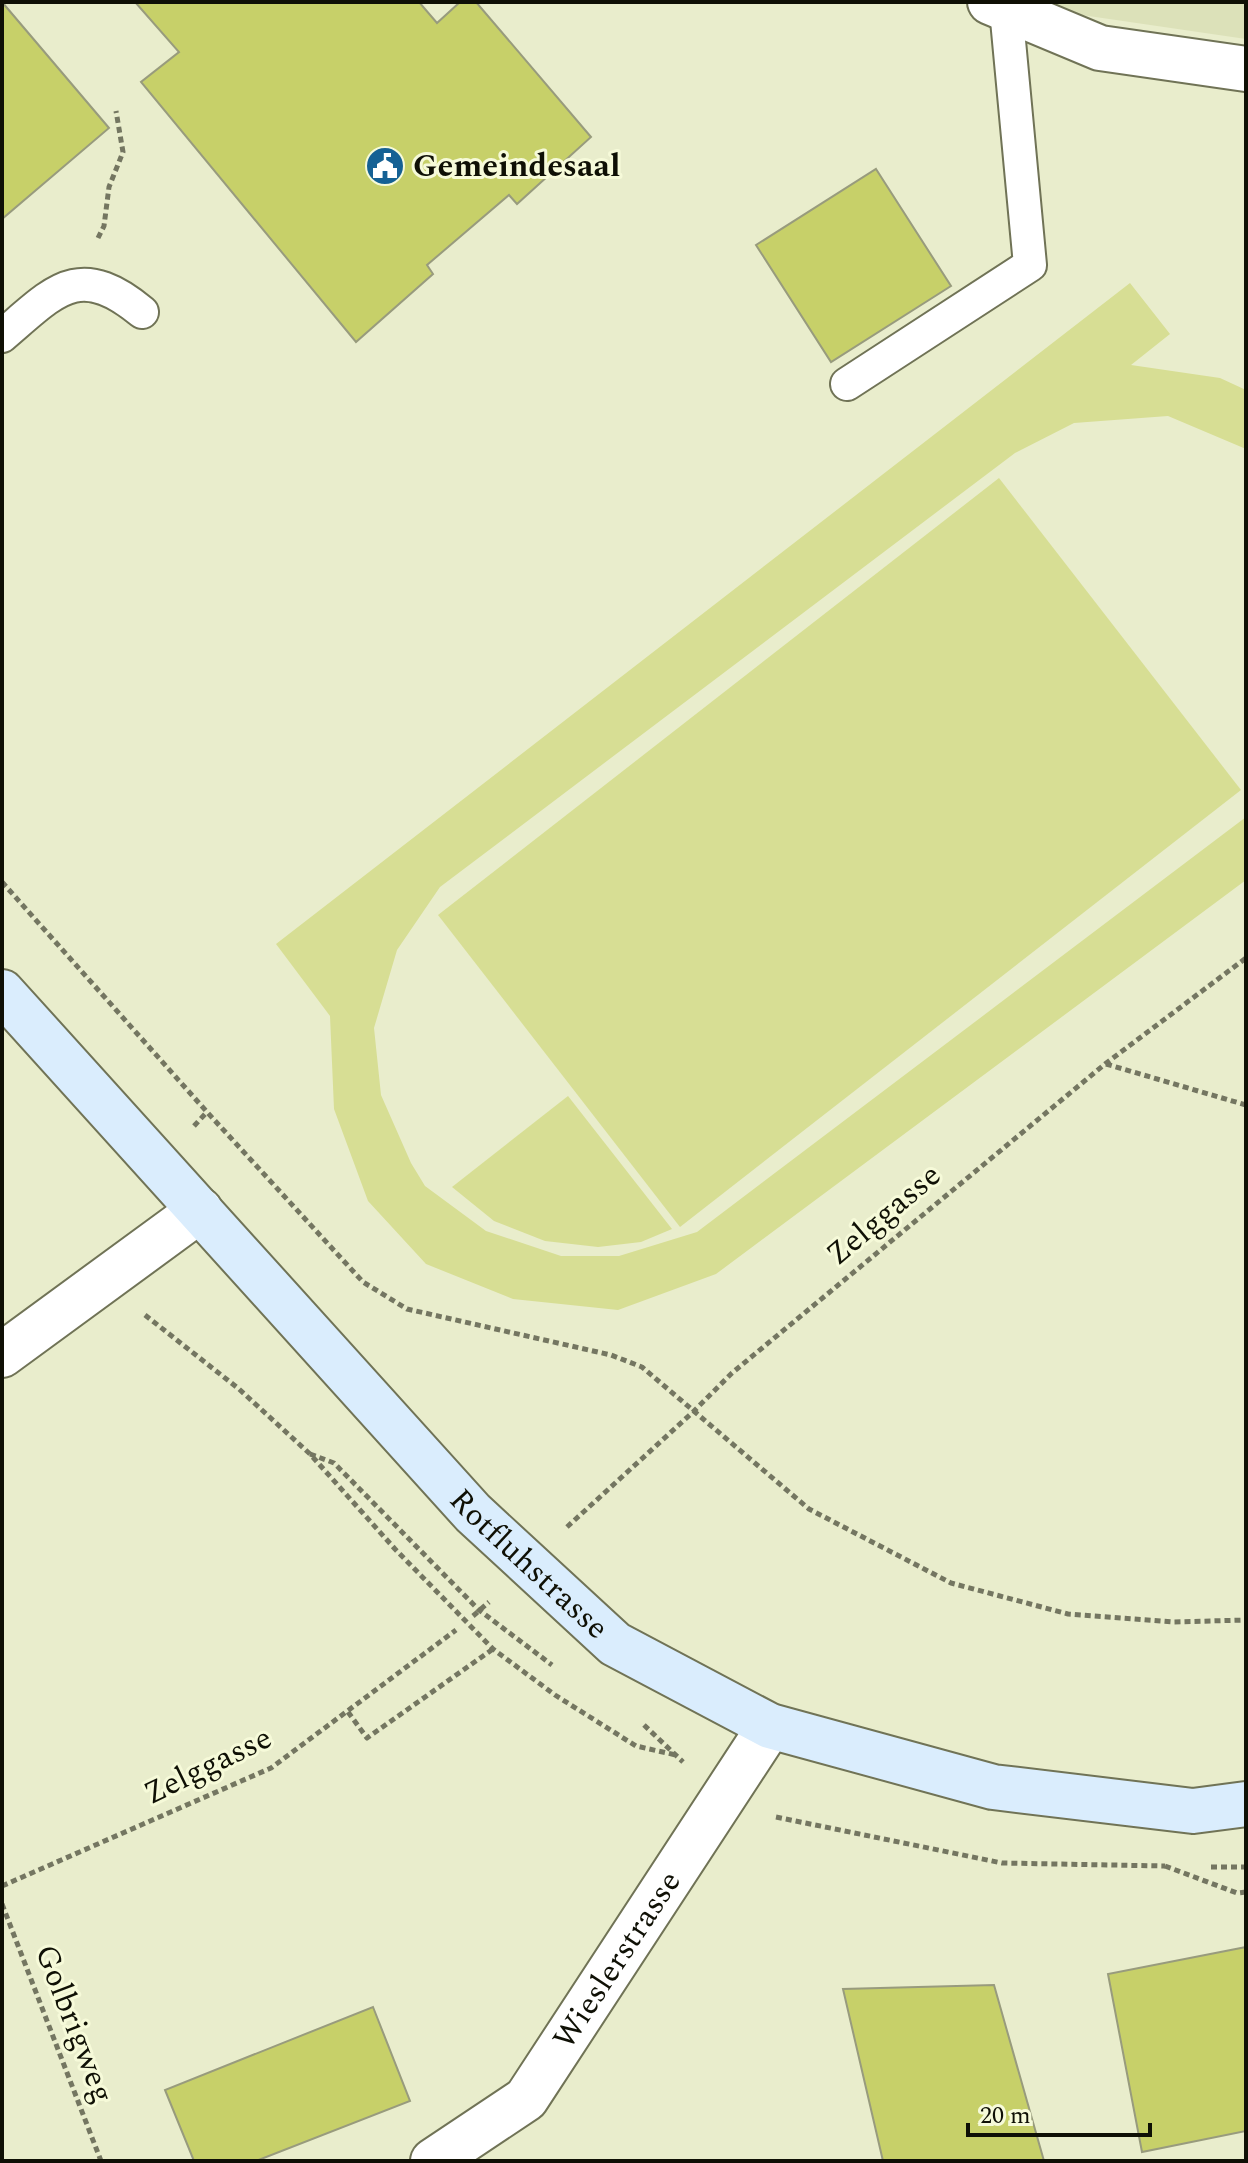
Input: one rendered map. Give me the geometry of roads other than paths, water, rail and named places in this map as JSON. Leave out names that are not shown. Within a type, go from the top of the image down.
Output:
[{"type":"main road","name":"Rotfluhstrasse","points":[[2,992],[473,1513],[615,1644],[770,1726],[993,1787],[1193,1811],[1246,1804]]},
{"type":"street","points":[[998,6],[1100,48],[1246,69]]},
{"type":"street","points":[[2,1355],[200,1210]]},
{"type":"street","name":"Wieslerstrasse","points":[[433,2161],[526,2099],[770,1726]]},
{"type":"lane","points":[[847,384],[1030,265],[998,6]]},
{"type":"lane","points":[[2,336],[50,296],[76,283],[101,287],[122,296],[142,312]]},
{"type":"place","name":"Gemeindesaal","points":[[385,166]]}]
